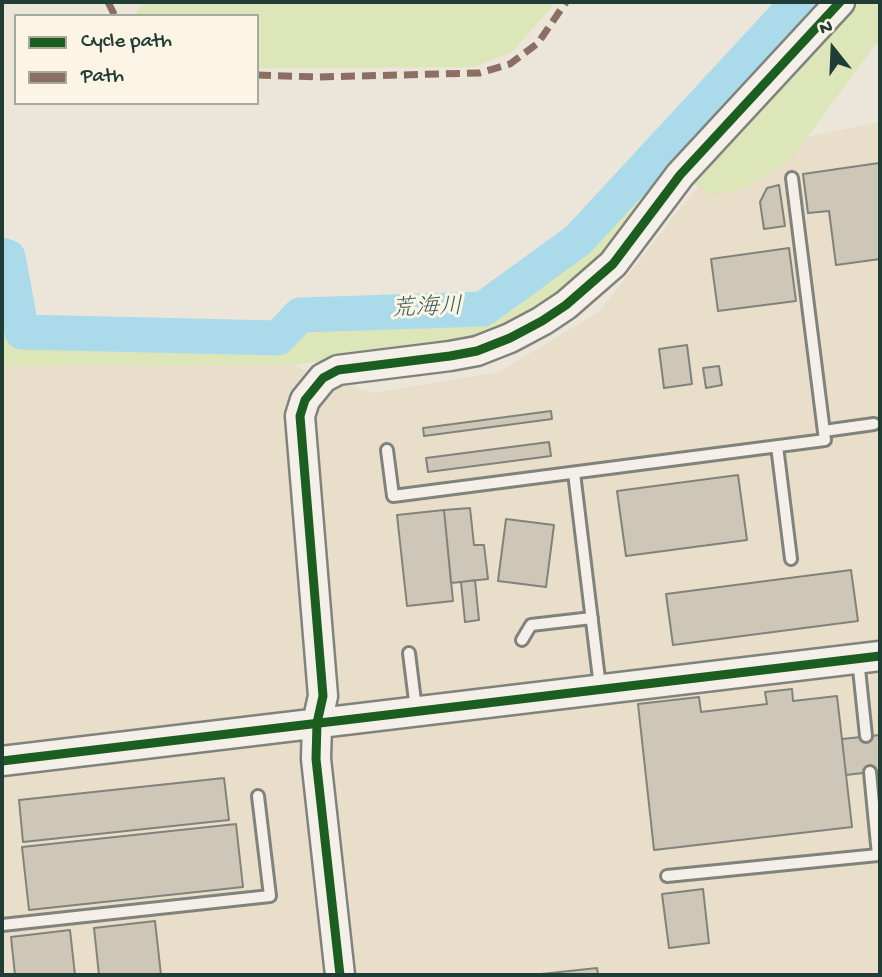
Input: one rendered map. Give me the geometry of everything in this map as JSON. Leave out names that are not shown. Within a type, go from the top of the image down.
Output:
[{"type":"street","points":[[340,975],[316,759],[317,723],[323,696],[300,416],[305,400],[312,388],[323,378],[338,370],[477,351],[510,338],[566,304],[613,264],[680,175],[840,2]]},
{"type":"street","points":[[2,761],[869,658]]},
{"type":"lane","points":[[387,450],[393,496],[825,440],[792,178]]},
{"type":"lane","points":[[824,431],[874,424]]},
{"type":"lane","points":[[777,446],[791,559]]},
{"type":"lane","points":[[574,473],[601,690]]},
{"type":"lane","points":[[522,640],[531,625],[592,618]]},
{"type":"lane","points":[[409,653],[416,712]]},
{"type":"lane","points":[[866,736],[869,658]]},
{"type":"lane","points":[[667,876],[878,855],[870,772]]},
{"type":"lane","points":[[2,925],[270,896],[258,796]]},
{"type":"shaded area","points":[[880,122],[880,975],[2,975],[2,366],[292,365],[372,393],[499,372],[600,311],[727,153]]},
{"type":"green space","points":[[146,2],[556,2],[512,52],[474,67],[259,68],[259,14],[134,14]]},
{"type":"green space","points":[[793,2],[824,2],[590,266],[531,313],[471,337],[397,351],[292,365],[2,366],[2,270],[17,339],[281,344],[305,322],[486,313],[583,246]]},
{"type":"green space","points":[[860,2],[880,2],[880,42],[874,46],[789,162],[743,188],[712,195],[693,183]]},
{"type":"building","points":[[879,163],[880,259],[836,265],[829,211],[808,213],[803,174]]},
{"type":"building","points":[[779,185],[785,226],[764,229],[760,202],[767,188]]},
{"type":"building","points":[[789,248],[796,301],[718,311],[711,259]]},
{"type":"building","points":[[687,345],[692,384],[664,388],[659,349]]},
{"type":"building","points":[[719,366],[722,385],[706,388],[703,368]]},
{"type":"building","points":[[551,411],[552,419],[424,436],[423,428]]},
{"type":"building","points":[[549,442],[551,456],[428,472],[426,458]]},
{"type":"building","points":[[738,475],[747,540],[626,556],[617,491]]},
{"type":"building","points":[[470,508],[474,545],[484,545],[488,579],[451,583],[444,510]]},
{"type":"building","points":[[444,510],[453,601],[407,606],[397,515]]},
{"type":"building","points":[[506,519],[554,525],[546,587],[498,581]]},
{"type":"building","points":[[851,570],[858,621],[673,645],[666,594]]},
{"type":"building","points":[[475,580],[479,620],[465,622],[461,582]]},
{"type":"building","points":[[792,689],[793,701],[837,696],[852,827],[654,850],[638,704],[699,697],[701,712],[767,704],[765,692]]},
{"type":"building","points":[[880,735],[880,771],[846,775],[842,739]]},
{"type":"building","points":[[224,778],[229,820],[23,842],[19,800]]},
{"type":"building","points":[[236,824],[243,887],[29,910],[22,847]]},
{"type":"building","points":[[703,889],[709,943],[669,948],[662,894]]},
{"type":"building","points":[[155,921],[161,975],[99,975],[94,928]]},
{"type":"building","points":[[70,930],[75,975],[15,975],[11,937]]},
{"type":"building","points":[[597,968],[598,975],[532,975]]},
{"type":"waterway","name":"荒海川","points":[[2,255],[8,257],[22,332],[278,338],[300,315],[483,309],[578,240],[798,2]]},
{"type":"marked path","points":[[108,2],[114,14]]},
{"type":"marked path","points":[[259,75],[318,77],[480,73],[510,64],[538,43],[566,2]]},
{"type":"cycle path","points":[[340,975],[316,759],[317,723],[323,696],[300,416],[305,400],[323,378],[338,370],[477,351],[510,338],[566,305],[613,264],[680,175],[840,2]]},
{"type":"cycle path","points":[[2,761],[880,656]]}]
